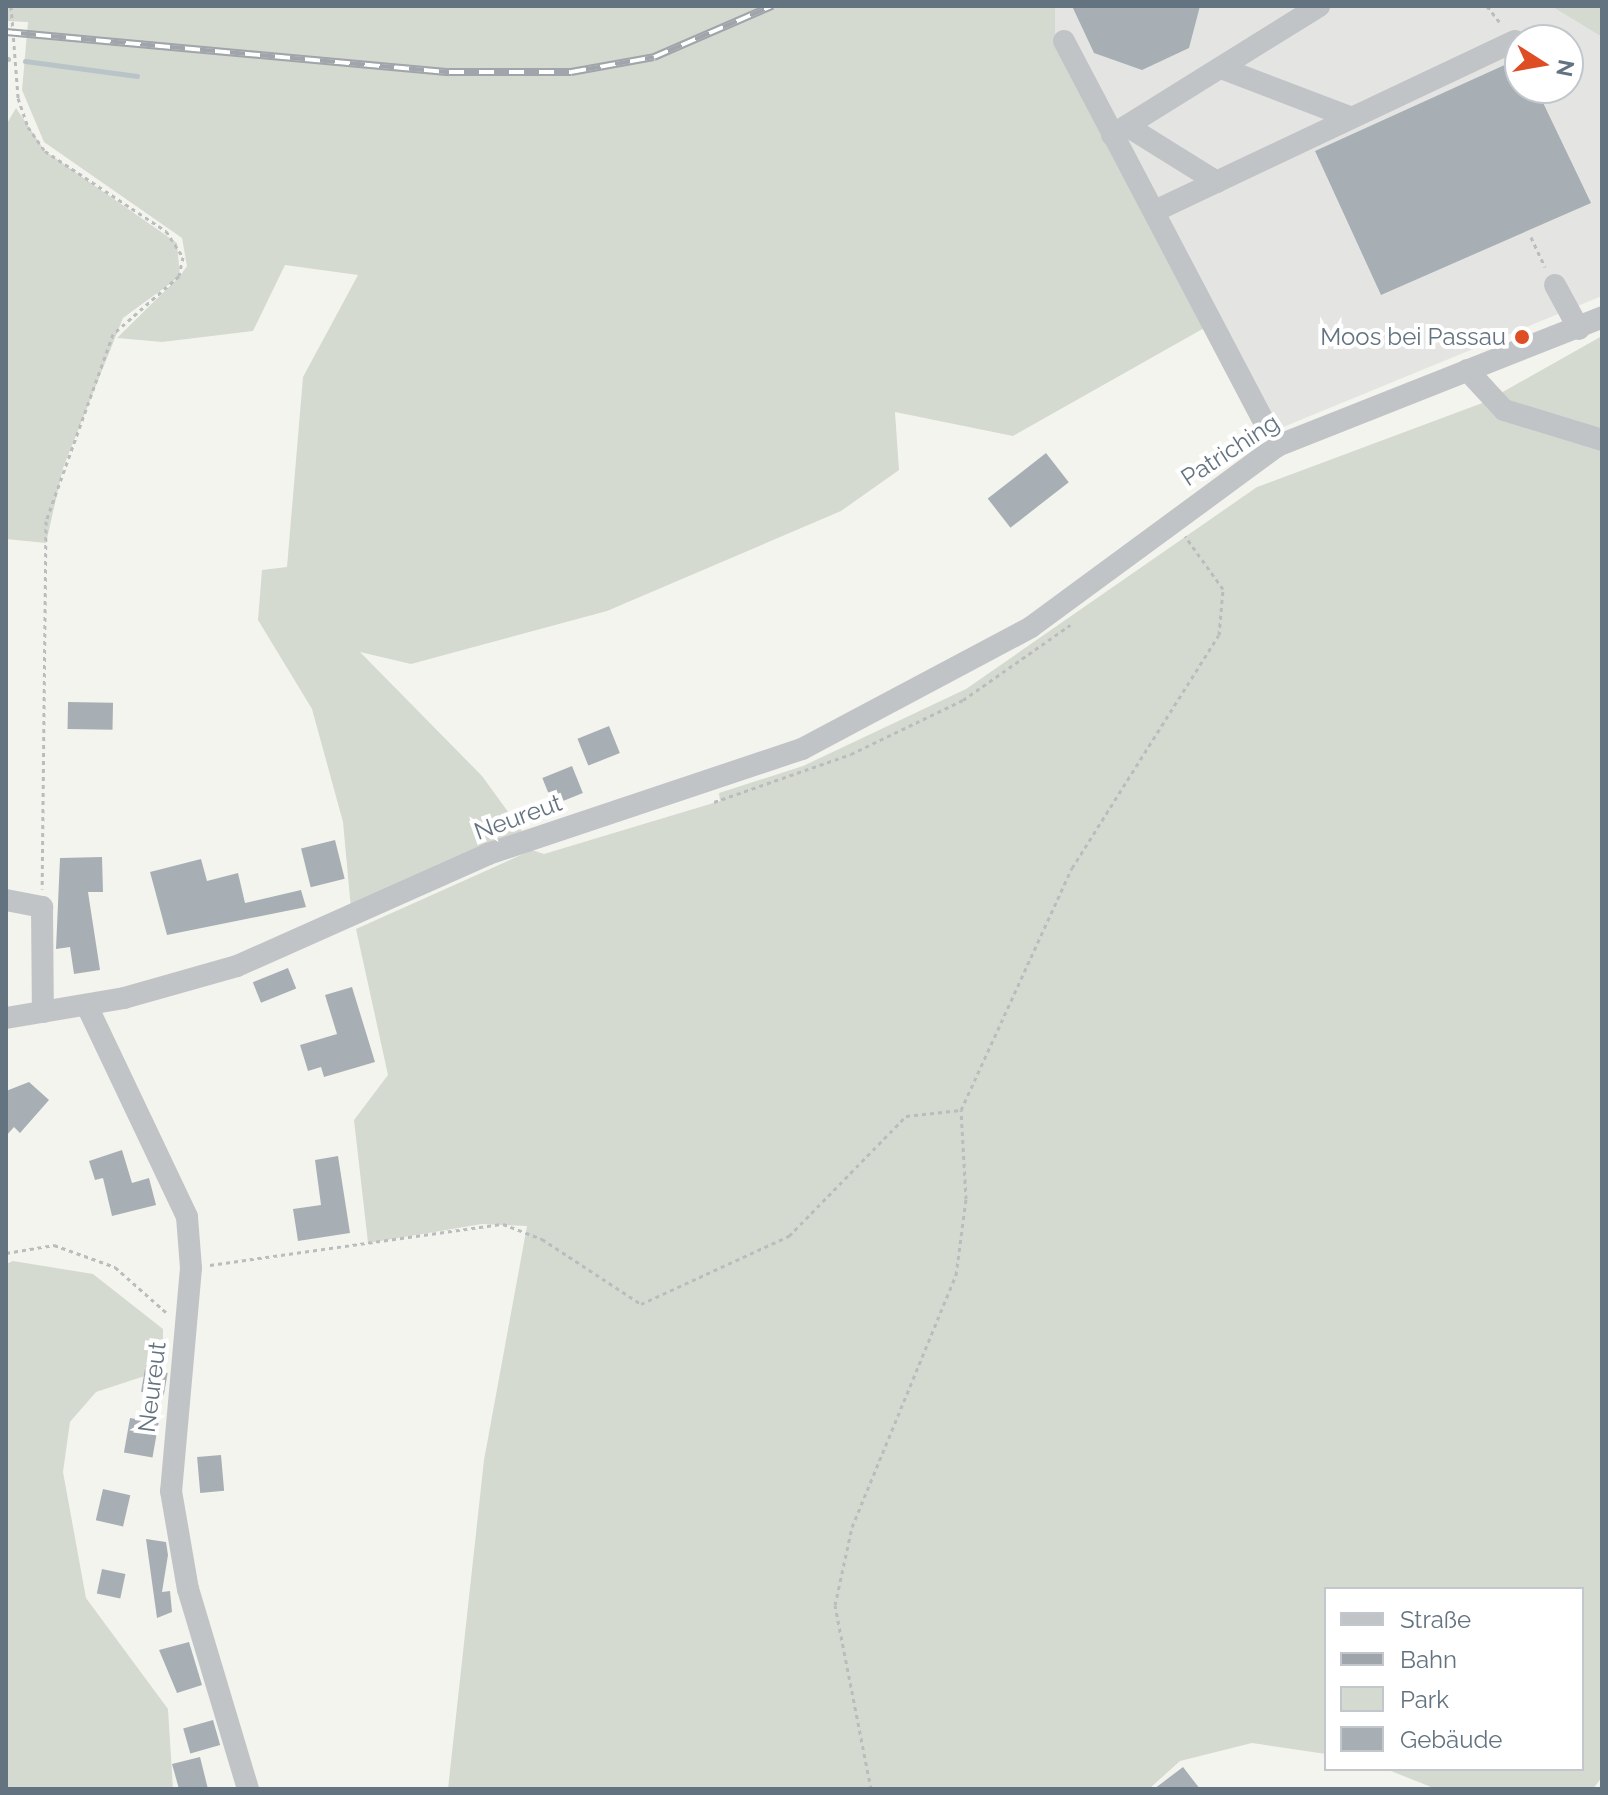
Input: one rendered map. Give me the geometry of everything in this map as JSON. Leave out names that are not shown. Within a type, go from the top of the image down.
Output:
[{"type":"street","points":[[1119,130],[1319,6]]},
{"type":"street","points":[[1064,41],[1119,130],[1155,211],[1277,446]]},
{"type":"street","points":[[1155,211],[1504,46]]},
{"type":"street","points":[[1221,68],[1349,117]]},
{"type":"street","points":[[1119,130],[1217,182]]},
{"type":"street","points":[[1555,285],[1579,329]]},
{"type":"street","name":"Patriching","points":[[964,669],[1277,446],[1579,329],[1602,317]]},
{"type":"street","points":[[1467,370],[1504,410],[1602,440]]},
{"type":"street","name":"Neureut","points":[[9,1021],[43,1012],[87,1006],[288,948],[488,854],[802,749],[964,669]]},
{"type":"street","points":[[6,900],[42,907],[43,1012]]},
{"type":"street","name":"Neureut","points":[[87,1006],[183,1199],[191,1268],[171,1491],[188,1589],[248,1789]]},
{"type":"path","points":[[11,6],[18,98],[28,127],[45,151],[166,231],[183,257],[179,276],[113,334],[46,521],[42,907]]},
{"type":"path","points":[[1531,237],[1555,285]]},
{"type":"path","points":[[871,1789],[835,1605],[852,1527],[956,1275],[966,1199],[961,1110],[1072,868],[1219,635],[1223,589],[1172,519]]},
{"type":"path","points":[[191,1268],[503,1224],[542,1239],[641,1304],[789,1236],[906,1116],[961,1110]]},
{"type":"path","points":[[6,1253],[54,1245],[115,1267],[185,1330]]},
{"type":"shaded area","points":[[1055,6],[1551,6],[1581,24],[1504,24],[1504,104],[1584,104],[1584,26],[1602,37],[1602,296],[1269,433],[1055,41]]},
{"type":"green space","points":[[6,6],[1055,6],[1055,41],[1206,327],[1013,436],[895,412],[899,470],[841,511],[607,611],[411,664],[360,652],[482,776],[522,831],[351,909],[343,822],[312,709],[258,620],[262,570],[287,567],[303,377],[358,275],[285,265],[253,331],[162,342],[117,338],[179,277],[123,318],[63,468],[46,543],[6,539],[6,125],[16,108],[45,151],[177,243],[180,276],[187,266],[182,238],[44,142],[22,90],[28,22],[6,21]]},
{"type":"green space","points":[[1551,6],[1602,6],[1602,37]]},
{"type":"green space","points":[[1602,336],[1602,1777],[1593,1789],[1436,1789],[1391,1771],[1584,1771],[1584,1587],[1324,1587],[1324,1754],[1252,1743],[1180,1761],[1149,1789],[448,1789],[484,1460],[527,1226],[482,1224],[368,1243],[354,1120],[388,1075],[356,929],[532,850],[544,854],[720,801],[719,793],[803,766],[966,689],[1257,487],[1485,402]]},
{"type":"green space","points":[[13,1261],[93,1274],[163,1329],[163,1370],[96,1392],[70,1422],[63,1472],[86,1598],[168,1709],[173,1789],[6,1789],[6,1264]]},
{"type":"building","points":[[1072,6],[1200,6],[1189,48],[1142,70],[1094,53]]},
{"type":"building","points":[[1504,65],[1504,104],[1544,104],[1591,203],[1381,295],[1315,151]]},
{"type":"building","points":[[1046,453],[1069,482],[1010,528],[988,499]]},
{"type":"building","points":[[68,702],[113,703],[113,730],[68,729]]},
{"type":"building","points":[[609,726],[620,753],[588,766],[577,739]]},
{"type":"building","points":[[572,766],[583,793],[553,805],[542,778]]},
{"type":"building","points":[[335,840],[345,879],[311,887],[301,848]]},
{"type":"building","points":[[102,857],[103,892],[88,892],[100,970],[74,974],[70,947],[56,949],[60,858]]},
{"type":"building","points":[[201,859],[207,881],[238,873],[245,903],[301,890],[306,907],[167,935],[150,872]]},
{"type":"building","points":[[288,968],[296,988],[261,1003],[253,982]]},
{"type":"building","points":[[352,987],[375,1062],[324,1077],[321,1067],[308,1071],[300,1045],[337,1034],[325,995]]},
{"type":"building","points":[[29,1082],[49,1100],[20,1133],[14,1127],[6,1136],[6,1091]]},
{"type":"building","points":[[122,1150],[132,1183],[149,1178],[156,1205],[112,1216],[103,1178],[95,1180],[89,1161]]},
{"type":"building","points":[[338,1156],[350,1233],[298,1241],[293,1209],[321,1205],[315,1160]]},
{"type":"building","points":[[145,1369],[168,1373],[164,1396],[141,1392]]},
{"type":"building","points":[[130,1418],[159,1423],[152,1458],[124,1452]]},
{"type":"building","points":[[221,1455],[224,1491],[200,1493],[197,1457]]},
{"type":"building","points":[[103,1489],[130,1495],[123,1526],[96,1520]]},
{"type":"building","points":[[146,1539],[166,1542],[168,1555],[162,1592],[170,1591],[172,1612],[157,1618]]},
{"type":"building","points":[[102,1569],[125,1574],[120,1598],[97,1593]]},
{"type":"building","points":[[189,1642],[202,1685],[177,1693],[159,1650]]},
{"type":"building","points":[[213,1720],[220,1745],[190,1754],[183,1729]]},
{"type":"building","points":[[200,1757],[208,1789],[179,1789],[172,1764]]},
{"type":"building","points":[[1183,1767],[1200,1789],[1154,1789]]},
{"type":"waterway","points":[[25,61],[137,76]]},
{"type":"railway","points":[[6,32],[449,72],[571,72],[654,57],[772,6]]},
{"type":"place","name":"Moos bei Passau","points":[[1522,337]]}]
